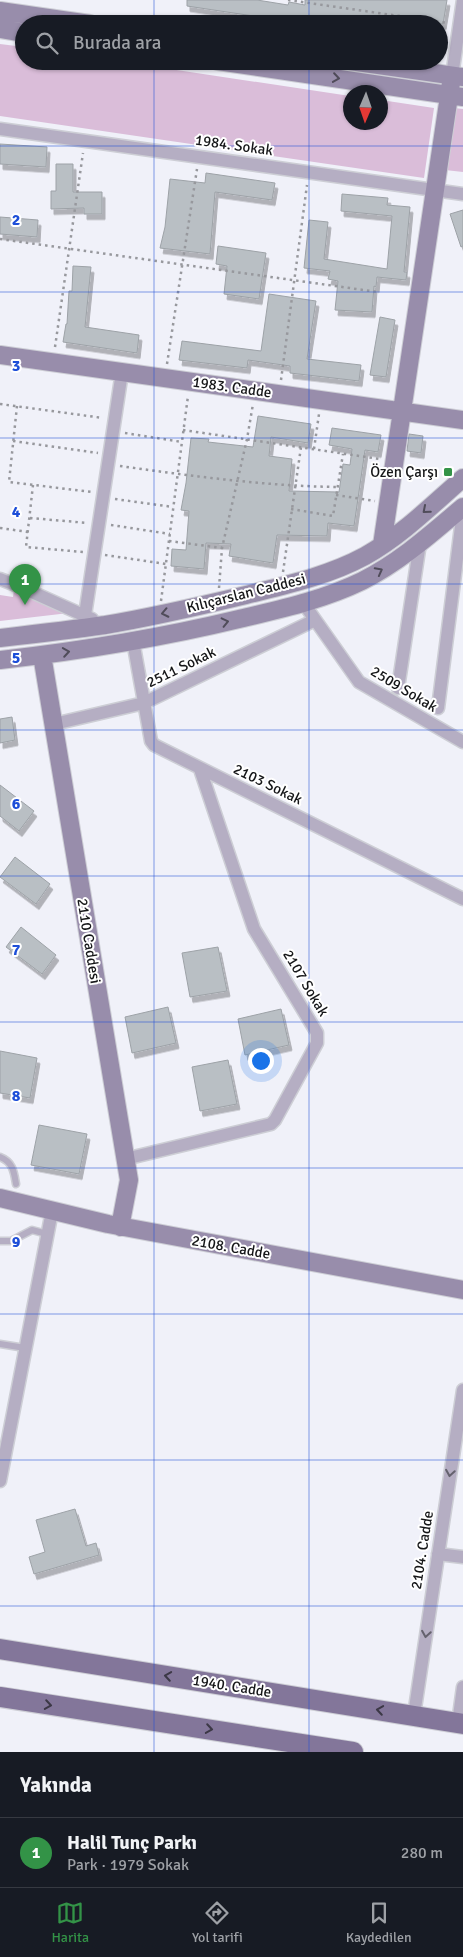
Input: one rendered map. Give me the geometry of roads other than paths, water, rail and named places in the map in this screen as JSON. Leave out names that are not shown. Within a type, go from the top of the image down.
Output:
[{"type":"main road","name":"1940. Cadde","points":[[0,1649],[460,1723]]},
{"type":"main road","points":[[0,1697],[301,1748],[354,1752]]},
{"type":"street","points":[[382,545],[435,190],[456,96],[459,25],[463,0]]},
{"type":"street","points":[[0,11],[28,15]]},
{"type":"street","points":[[0,29],[15,32]]},
{"type":"street","points":[[279,70],[456,96]]},
{"type":"street","points":[[411,70],[458,77]]},
{"type":"street","name":"1984. Sokak","points":[[0,129],[463,194]]},
{"type":"street","name":"1983. Cadde","points":[[0,355],[463,420]]},
{"type":"street","points":[[85,615],[122,372]]},
{"type":"street","name":"Kılıçarslan Caddesi","points":[[0,638],[105,625],[159,615],[281,586],[347,565],[382,545],[463,478]]},
{"type":"street","points":[[438,708],[459,574],[463,509]]},
{"type":"street","name":"Kılıçarslan Caddesi","points":[[0,660],[133,641],[211,626],[304,604],[362,581],[387,567],[463,509]]},
{"type":"street","points":[[398,688],[420,543]]},
{"type":"street","points":[[0,579],[105,625]]},
{"type":"street","name":"2509 Sokak","points":[[304,604],[359,682],[463,742]]},
{"type":"street","name":"2511 Sokak","points":[[54,724],[144,703],[315,620]]},
{"type":"street","name":"2103 Sokak","points":[[133,641],[151,741],[154,745],[463,899]]},
{"type":"street","name":"2110 Caddesi","points":[[42,655],[129,1183],[120,1226]]},
{"type":"street","name":"2107 Sokak","points":[[125,1159],[271,1124],[275,1120],[318,1038],[317,1033],[254,929],[200,769]]},
{"type":"street","name":"2108. Cadde","points":[[0,1198],[120,1226],[463,1290]]},
{"type":"street","points":[[0,1481],[52,1211]]},
{"type":"street","name":"2104. Cadde","points":[[414,1716],[463,1390]]},
{"type":"street","points":[[438,1554],[463,1557]]},
{"type":"street","points":[[460,1723],[463,1687]]},
{"type":"lane","points":[[0,1157],[6,1159],[13,1167],[16,1184]]},
{"type":"lane","points":[[0,1241],[11,1241],[32,1230],[47,1234]]},
{"type":"lane","points":[[0,1344],[25,1348]]},
{"type":"place","name":"Özen Çarşı","points":[[448,472]]},
{"type":"place","name":"Halil Tunç Parkı","points":[[25,605]]}]
